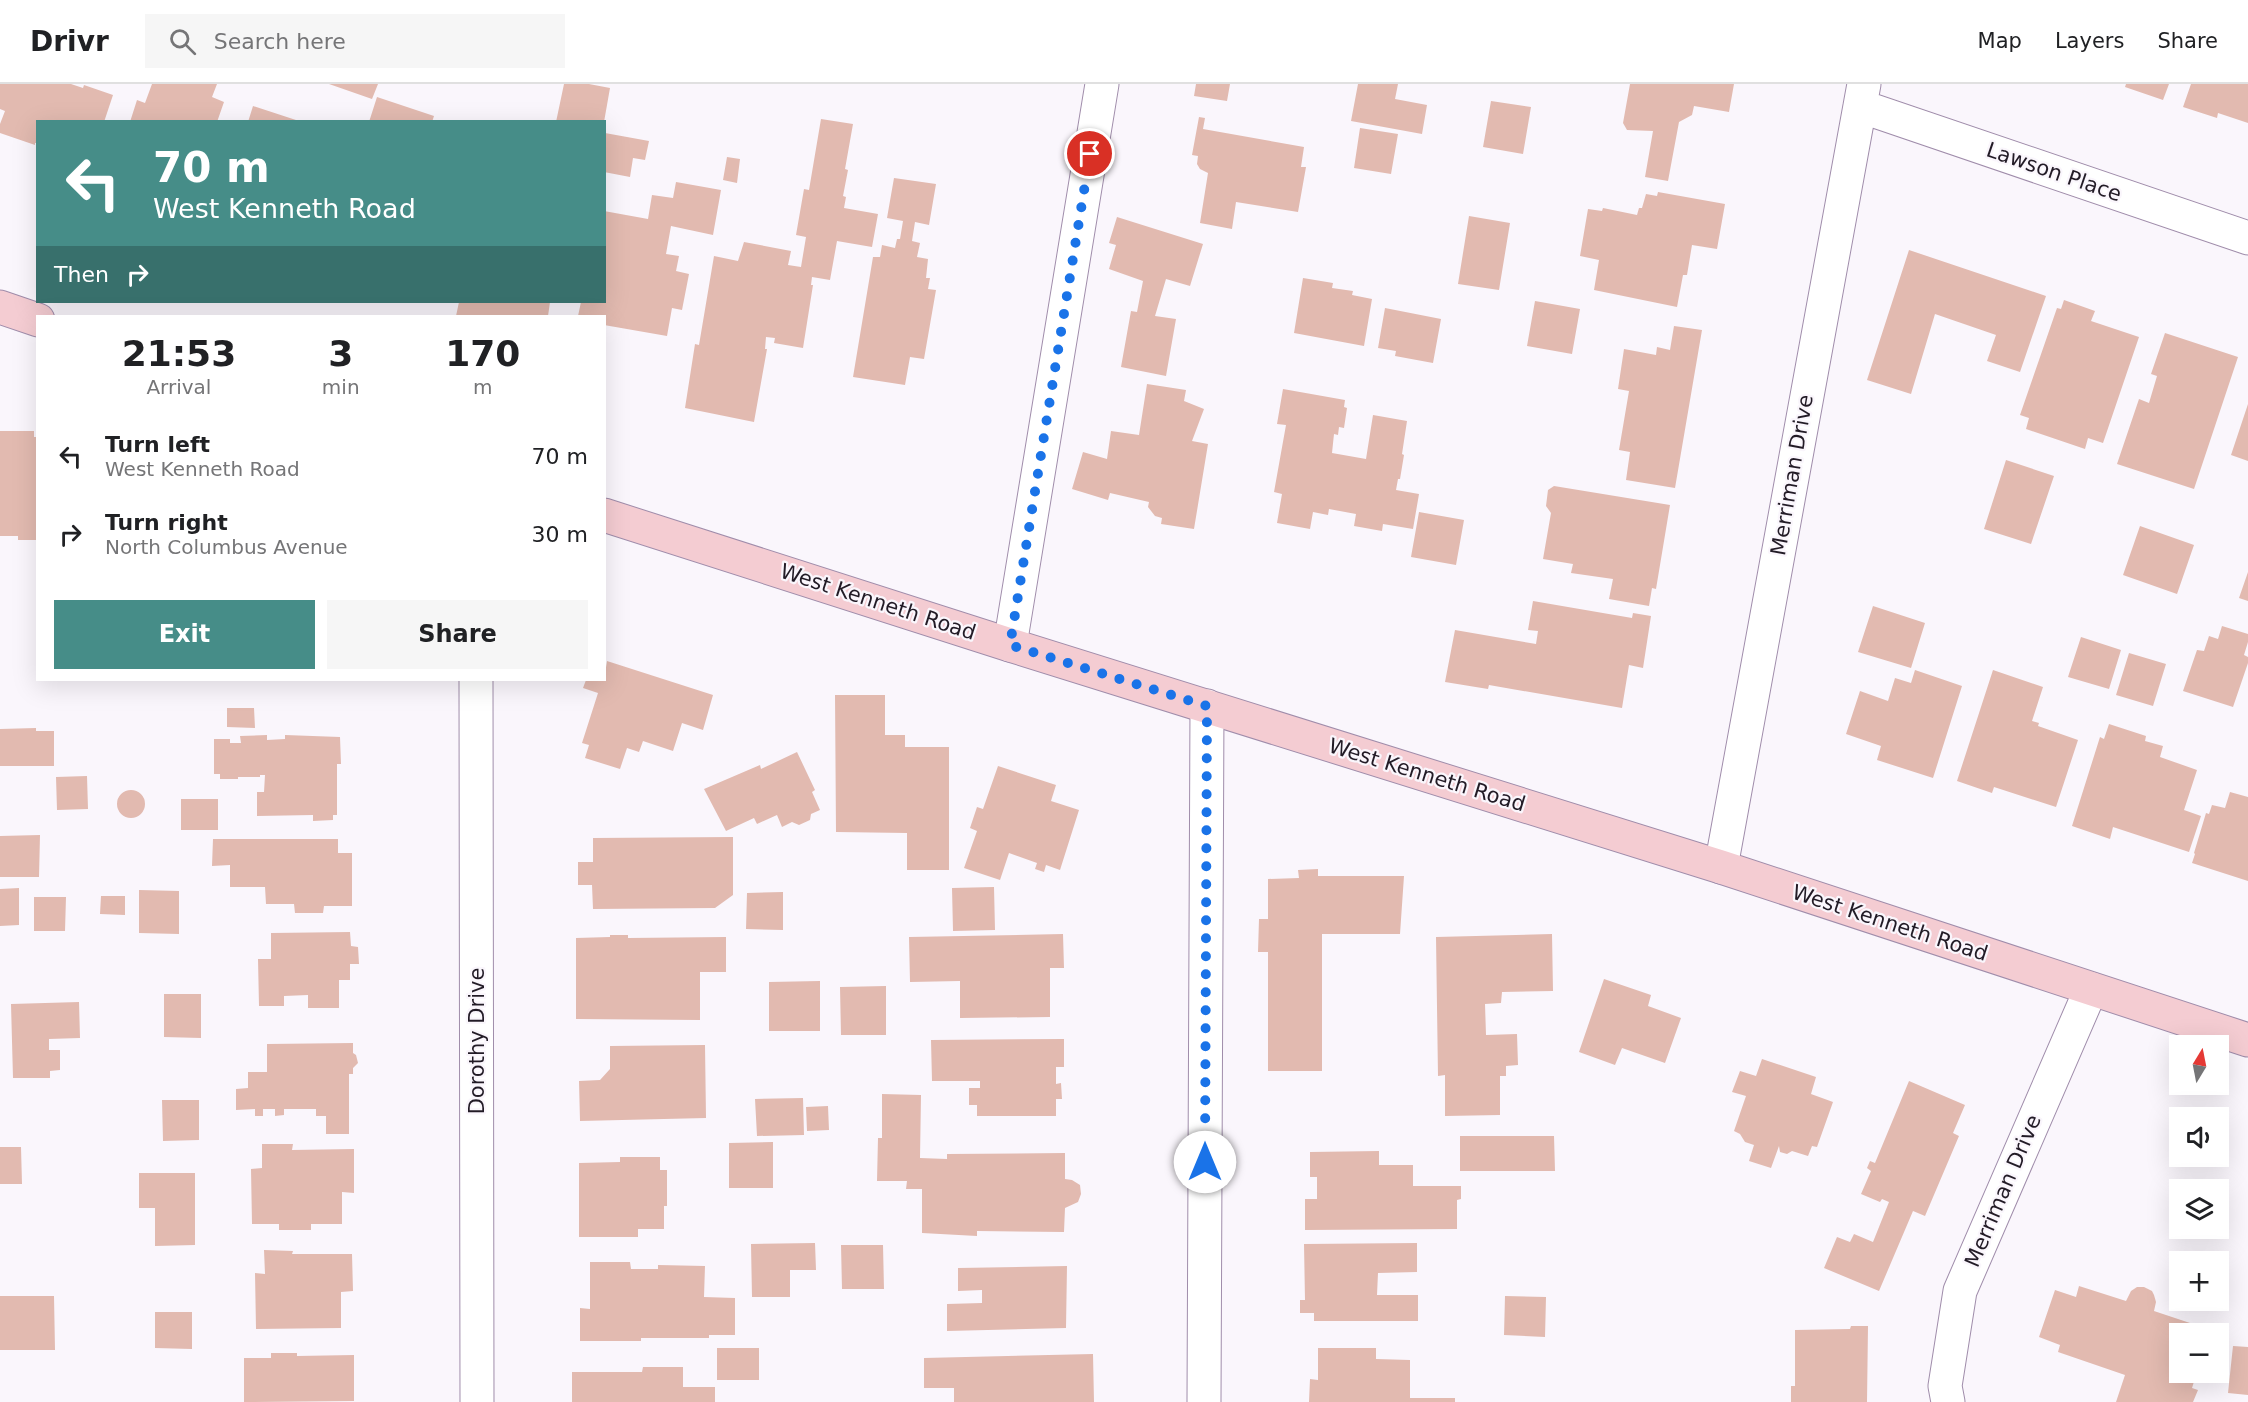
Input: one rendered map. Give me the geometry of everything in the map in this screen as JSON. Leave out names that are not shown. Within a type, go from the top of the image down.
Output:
[{"type":"street","points":[[1010,645],[1102,84]]},
{"type":"street","name":"Lawson Place","points":[[1862,95],[2248,238]]},
{"type":"street","name":"Merriman Drive","points":[[1721,867],[1862,95]]},
{"type":"street","points":[[0,307],[36,319]]},
{"type":"street","name":"West Kenneth Road","points":[[606,516],[1010,645],[1721,867],[2248,1040]]},
{"type":"street","name":"Dorothy Drive","points":[[476,681],[477,1402]]},
{"type":"street","points":[[1204,1402],[1207,706]]},
{"type":"street","name":"Merriman Drive","points":[[1948,1402],[1946,1386],[1960,1291],[2091,989]]},
{"type":"building","points":[[0,84],[71,84],[83,88],[84,85],[113,95],[105,120],[36,120],[35,145],[0,133],[0,124],[5,111],[0,109]]},
{"type":"building","points":[[152,84],[217,84],[212,97],[224,102],[218,120],[131,120],[137,100],[145,103]]},
{"type":"building","points":[[329,84],[378,84],[372,99]]},
{"type":"building","points":[[564,84],[589,84],[610,88],[604,120],[556,120]]},
{"type":"building","points":[[1196,84],[1230,84],[1227,101],[1194,96]]},
{"type":"building","points":[[1358,84],[1398,84],[1395,99],[1427,105],[1422,134],[1351,121]]},
{"type":"building","points":[[1630,84],[1734,84],[1729,112],[1694,106],[1692,115],[1679,122],[1668,181],[1645,177],[1653,131],[1627,130],[1623,123]]},
{"type":"building","points":[[2126,84],[2169,84],[2163,100],[2125,87]]},
{"type":"building","points":[[2191,84],[2248,84],[2248,123],[2218,113],[2217,118],[2183,107]]},
{"type":"building","points":[[377,97],[434,116],[433,120],[370,120]]},
{"type":"building","points":[[1491,101],[1531,107],[1523,154],[1483,147]]},
{"type":"building","points":[[253,106],[296,120],[249,120]]},
{"type":"building","points":[[1199,117],[1205,118],[1203,129],[1304,147],[1301,167],[1306,167],[1298,212],[1236,202],[1232,229],[1200,223],[1208,173],[1200,169],[1197,164],[1198,156],[1192,155]]},
{"type":"building","points":[[821,119],[853,124],[845,169],[848,170],[843,196],[846,197],[844,208],[878,214],[872,247],[837,241],[830,280],[812,277],[811,285],[813,285],[803,348],[774,343],[775,338],[766,337],[765,349],[767,349],[754,422],[685,408],[695,344],[699,345],[714,256],[738,261],[744,242],[791,251],[788,265],[801,267],[806,237],[796,235],[804,189],[809,190]]},
{"type":"building","points":[[1360,128],[1398,134],[1391,174],[1354,168]]},
{"type":"building","points":[[606,133],[649,141],[645,160],[633,158],[630,177],[606,172]]},
{"type":"building","points":[[727,157],[740,159],[737,183],[723,180]]},
{"type":"building","points":[[894,178],[936,184],[929,225],[915,222],[912,241],[920,243],[917,257],[928,259],[926,278],[930,278],[928,289],[936,290],[924,359],[910,357],[905,385],[853,377],[873,257],[880,257],[882,245],[895,248],[897,239],[900,239],[903,221],[887,218]]},
{"type":"building","points":[[676,182],[721,190],[713,235],[671,226],[666,254],[679,256],[676,271],[689,274],[682,310],[672,308],[667,336],[606,325],[606,315],[578,315],[581,303],[606,303],[606,211],[648,219],[652,195],[673,198]]},
{"type":"building","points":[[1658,192],[1725,204],[1717,249],[1692,245],[1687,275],[1683,275],[1677,307],[1594,290],[1599,260],[1580,256],[1588,209],[1602,211],[1603,208],[1637,215],[1639,208],[1642,208],[1646,194],[1657,196]]},
{"type":"building","points":[[1469,216],[1510,223],[1499,290],[1458,284]]},
{"type":"building","points":[[1117,217],[1203,244],[1190,286],[1166,279],[1155,316],[1176,319],[1166,376],[1121,367],[1131,311],[1137,312],[1143,281],[1109,269],[1116,245],[1109,243]]},
{"type":"building","points":[[1909,250],[2046,296],[2020,372],[1987,361],[1996,335],[1935,314],[1911,394],[1867,380]]},
{"type":"building","points":[[1303,278],[1333,283],[1332,288],[1353,291],[1352,295],[1372,299],[1364,346],[1294,333]]},
{"type":"building","points":[[2064,300],[2095,311],[2091,321],[2139,337],[2103,443],[2088,438],[2085,449],[2026,429],[2029,418],[2020,415],[2057,308],[2061,309]]},
{"type":"building","points":[[1535,301],[1580,309],[1572,354],[1527,346]]},
{"type":"building","points":[[459,303],[550,303],[548,315],[456,315]]},
{"type":"building","points":[[1385,308],[1441,319],[1433,363],[1395,356],[1396,351],[1378,348]]},
{"type":"building","points":[[1674,326],[1702,330],[1675,488],[1626,480],[1630,452],[1619,450],[1629,391],[1618,389],[1624,349],[1656,355],[1657,347],[1670,350]]},
{"type":"building","points":[[2165,333],[2238,357],[2194,489],[2117,464],[2139,399],[2149,403],[2157,376],[2151,374]]},
{"type":"building","points":[[1147,384],[1186,390],[1184,401],[1204,409],[1192,441],[1208,444],[1194,529],[1161,524],[1162,518],[1155,516],[1148,507],[1149,502],[1110,493],[1108,500],[1072,489],[1083,452],[1107,459],[1111,431],[1139,435]]},
{"type":"building","points":[[1283,389],[1345,400],[1344,407],[1347,408],[1344,428],[1339,427],[1338,435],[1334,434],[1332,453],[1366,459],[1373,415],[1407,421],[1402,454],[1404,455],[1396,490],[1419,494],[1413,529],[1383,524],[1382,531],[1354,526],[1356,514],[1329,509],[1328,515],[1313,512],[1310,529],[1277,523],[1282,494],[1274,492],[1286,425],[1277,424]]},
{"type":"building","points":[[2248,404],[2248,461],[2231,455]]},
{"type":"building","points":[[0,431],[34,431],[34,437],[36,437],[36,540],[18,540],[18,536],[0,536]]},
{"type":"building","points":[[2006,460],[2054,476],[2031,544],[1984,529]]},
{"type":"building","points":[[1554,486],[1670,505],[1656,589],[1652,588],[1649,606],[1609,599],[1613,579],[1571,573],[1573,564],[1543,559],[1551,513],[1546,506],[1548,490]]},
{"type":"building","points":[[1419,512],[1464,520],[1456,565],[1411,557]]},
{"type":"building","points":[[2140,526],[2194,545],[2177,594],[2123,575]]},
{"type":"building","points":[[2248,572],[2248,601],[2239,598]]},
{"type":"building","points":[[1533,601],[1632,618],[1633,613],[1651,616],[1643,668],[1629,665],[1622,708],[1489,685],[1488,689],[1445,682],[1455,630],[1536,644],[1538,631],[1528,630]]},
{"type":"building","points":[[1873,606],[1925,623],[1911,668],[1858,652]]},
{"type":"building","points":[[2222,626],[2248,634],[2244,655],[2248,657],[2248,663],[2233,707],[2183,691],[2197,650],[2204,651],[2209,636],[2218,639]]},
{"type":"building","points":[[2081,637],[2121,650],[2109,689],[2068,677]]},
{"type":"building","points":[[2129,653],[2166,664],[2153,706],[2116,695]]},
{"type":"building","points":[[607,661],[713,695],[703,730],[682,723],[673,751],[643,741],[639,752],[627,748],[620,769],[585,758],[589,745],[582,743],[598,693],[583,688],[586,681],[606,681]]},
{"type":"building","points":[[1915,670],[1962,686],[1933,778],[1877,760],[1881,746],[1846,734],[1860,691],[1888,701],[1895,678],[1911,683]]},
{"type":"building","points":[[1993,670],[2043,687],[2032,721],[2039,723],[2038,726],[2078,740],[2056,807],[1994,787],[1992,793],[1957,781]]},
{"type":"building","points":[[835,695],[885,695],[885,735],[905,735],[905,747],[949,747],[949,870],[907,870],[907,833],[836,832]]},
{"type":"building","points":[[227,708],[254,708],[255,728],[227,727]]},
{"type":"building","points":[[2109,724],[2146,736],[2145,741],[2163,746],[2160,757],[2197,770],[2184,810],[2201,816],[2189,852],[2113,827],[2110,839],[2072,826],[2100,737],[2104,739]]},
{"type":"building","points":[[36,728],[36,731],[54,731],[54,766],[0,766],[0,729]]},
{"type":"building","points":[[267,735],[267,740],[285,739],[285,735],[340,737],[341,764],[337,764],[337,815],[333,815],[333,820],[313,821],[313,815],[257,816],[257,792],[264,792],[265,775],[220,779],[220,774],[214,774],[214,739],[230,739],[230,743],[241,743],[240,736]]},
{"type":"building","points":[[797,752],[815,790],[812,792],[820,810],[811,814],[810,820],[799,825],[792,822],[782,827],[777,815],[757,824],[754,818],[726,831],[704,789],[760,765],[761,769]]},
{"type":"building","points":[[998,766],[1056,785],[1051,801],[1079,810],[1060,870],[1046,865],[1044,872],[1035,869],[1037,863],[1009,853],[1000,880],[964,868],[977,831],[970,828],[977,807],[983,809]]},
{"type":"building","points":[[87,776],[88,809],[57,810],[56,777]]},
{"type":"building","points":[[131,790],[141,794],[145,804],[141,814],[131,818],[121,814],[117,804],[121,794]]},
{"type":"building","points":[[2230,792],[2248,797],[2248,881],[2192,863],[2206,813],[2209,814],[2212,805],[2225,808]]},
{"type":"building","points":[[181,799],[218,799],[218,830],[181,830]]},
{"type":"building","points":[[40,835],[39,877],[0,877],[0,836]]},
{"type":"building","points":[[733,837],[733,895],[715,908],[593,909],[592,885],[578,885],[578,862],[593,862],[593,838]]},
{"type":"building","points":[[213,839],[338,839],[338,853],[352,853],[352,906],[324,906],[323,913],[295,913],[294,904],[266,904],[265,887],[230,887],[230,865],[212,866]]},
{"type":"building","points":[[1318,869],[1318,876],[1404,876],[1400,934],[1322,934],[1322,1071],[1268,1071],[1268,952],[1258,952],[1259,919],[1268,919],[1268,879],[1299,878],[1298,870]]},
{"type":"building","points":[[994,887],[995,930],[953,931],[952,888]]},
{"type":"building","points":[[19,888],[19,925],[0,926],[0,889]]},
{"type":"building","points":[[139,890],[179,891],[179,934],[139,933]]},
{"type":"building","points":[[783,892],[783,930],[746,929],[747,893]]},
{"type":"building","points":[[101,896],[125,896],[125,915],[100,914]]},
{"type":"building","points":[[34,897],[66,897],[65,931],[34,931]]},
{"type":"building","points":[[350,932],[351,946],[358,947],[359,964],[350,964],[350,980],[339,980],[339,1008],[308,1008],[308,995],[284,996],[284,1006],[259,1006],[258,959],[271,959],[271,933]]},
{"type":"building","points":[[1063,934],[1064,968],[1050,968],[1050,1017],[960,1018],[960,981],[910,982],[909,937]]},
{"type":"building","points":[[1552,934],[1553,991],[1502,992],[1501,1003],[1485,1004],[1486,1035],[1517,1034],[1518,1065],[1506,1066],[1506,1076],[1500,1076],[1500,1115],[1445,1116],[1445,1075],[1438,1076],[1436,937]]},
{"type":"building","points":[[610,935],[628,935],[628,938],[726,937],[726,972],[700,972],[700,1020],[576,1019],[576,938],[610,937]]},
{"type":"building","points":[[1604,979],[1651,995],[1648,1006],[1681,1018],[1665,1063],[1622,1048],[1615,1065],[1579,1052]]},
{"type":"building","points":[[820,981],[820,1031],[769,1031],[769,982]]},
{"type":"building","points":[[886,986],[886,1035],[841,1035],[840,987]]},
{"type":"building","points":[[164,994],[201,994],[201,1038],[164,1037]]},
{"type":"building","points":[[79,1002],[80,1038],[49,1039],[49,1050],[60,1050],[60,1070],[50,1071],[50,1078],[13,1078],[11,1004]]},
{"type":"building","points":[[1064,1039],[1064,1067],[1056,1067],[1056,1084],[1061,1083],[1062,1099],[1056,1099],[1056,1116],[977,1116],[977,1105],[969,1105],[969,1088],[980,1088],[980,1081],[932,1081],[931,1040]]},
{"type":"building","points":[[353,1043],[353,1053],[358,1063],[353,1068],[353,1074],[349,1074],[349,1134],[326,1134],[326,1116],[316,1116],[316,1109],[284,1109],[284,1115],[275,1116],[275,1109],[263,1109],[263,1116],[255,1116],[255,1109],[236,1110],[236,1089],[248,1088],[248,1072],[267,1072],[267,1044]]},
{"type":"building","points":[[705,1045],[706,1118],[580,1121],[579,1081],[600,1080],[610,1069],[610,1046]]},
{"type":"building","points":[[1762,1059],[1816,1077],[1811,1094],[1833,1102],[1817,1147],[1812,1146],[1808,1156],[1792,1151],[1787,1154],[1780,1152],[1779,1146],[1771,1168],[1749,1161],[1754,1145],[1745,1142],[1740,1134],[1734,1131],[1746,1096],[1732,1092],[1740,1071],[1756,1076]]},
{"type":"building","points":[[1909,1081],[1965,1105],[1953,1133],[1959,1136],[1925,1216],[1913,1211],[1879,1291],[1824,1268],[1837,1237],[1850,1242],[1854,1234],[1873,1242],[1889,1202],[1882,1199],[1880,1202],[1861,1194],[1871,1171],[1867,1168],[1870,1161],[1875,1163]]},
{"type":"building","points":[[882,1094],[921,1095],[920,1158],[947,1159],[947,1154],[1065,1153],[1065,1179],[1080,1185],[1081,1194],[1078,1202],[1065,1208],[1064,1232],[977,1231],[977,1236],[922,1233],[922,1189],[906,1189],[907,1181],[877,1181],[878,1138],[882,1138]]},
{"type":"building","points":[[803,1098],[804,1135],[757,1136],[755,1099]]},
{"type":"building","points":[[162,1100],[199,1100],[199,1140],[163,1141]]},
{"type":"building","points":[[828,1106],[829,1130],[807,1131],[806,1107]]},
{"type":"building","points":[[1460,1136],[1554,1136],[1555,1171],[1460,1171]]},
{"type":"building","points":[[773,1142],[773,1188],[729,1188],[729,1143]]},
{"type":"building","points":[[262,1144],[293,1144],[292,1150],[354,1149],[354,1193],[342,1192],[342,1224],[311,1224],[311,1230],[279,1230],[279,1224],[252,1224],[251,1169],[262,1168]]},
{"type":"building","points":[[0,1147],[21,1147],[22,1184],[0,1184]]},
{"type":"building","points":[[1379,1151],[1379,1165],[1413,1165],[1413,1186],[1461,1186],[1461,1199],[1457,1200],[1457,1229],[1305,1230],[1305,1199],[1317,1199],[1317,1177],[1310,1177],[1310,1152]]},
{"type":"building","points":[[620,1157],[660,1157],[660,1170],[667,1170],[667,1206],[664,1206],[664,1229],[638,1229],[638,1237],[579,1237],[579,1163],[620,1162]]},
{"type":"building","points":[[139,1173],[195,1173],[195,1245],[155,1246],[155,1208],[139,1208]]},
{"type":"building","points":[[815,1243],[816,1270],[790,1270],[790,1297],[752,1297],[751,1244]]},
{"type":"building","points":[[1417,1243],[1417,1272],[1378,1273],[1377,1295],[1418,1295],[1418,1321],[1314,1321],[1314,1313],[1300,1313],[1300,1300],[1305,1300],[1304,1244]]},
{"type":"building","points":[[841,1245],[883,1245],[884,1289],[842,1289]]},
{"type":"building","points":[[264,1250],[293,1251],[292,1254],[352,1254],[353,1291],[341,1292],[341,1328],[256,1329],[255,1273],[265,1274]]},
{"type":"building","points":[[590,1262],[630,1262],[631,1269],[658,1269],[658,1265],[705,1266],[704,1297],[735,1298],[735,1335],[709,1335],[709,1338],[641,1338],[641,1341],[580,1341],[580,1308],[590,1309]]},
{"type":"building","points":[[1067,1266],[1066,1328],[947,1331],[947,1304],[982,1303],[982,1290],[958,1291],[958,1268]]},
{"type":"building","points":[[2079,1286],[2126,1301],[2131,1291],[2137,1287],[2144,1287],[2152,1291],[2154,1295],[2156,1302],[2154,1311],[2190,1323],[2169,1323],[2169,1383],[2194,1383],[2192,1388],[2198,1390],[2193,1402],[2116,1402],[2125,1375],[2058,1352],[2060,1345],[2039,1337],[2055,1290],[2076,1297]]},
{"type":"building","points":[[0,1296],[54,1296],[55,1350],[0,1350]]},
{"type":"building","points":[[1505,1296],[1546,1297],[1545,1337],[1504,1335]]},
{"type":"building","points":[[155,1312],[192,1312],[192,1349],[155,1348]]},
{"type":"building","points":[[1851,1326],[1868,1326],[1867,1402],[1791,1402],[1791,1386],[1795,1386],[1795,1330],[1850,1329]]},
{"type":"building","points":[[2233,1346],[2248,1347],[2248,1395],[2228,1393]]},
{"type":"building","points":[[717,1348],[759,1348],[759,1380],[717,1380]]},
{"type":"building","points":[[1318,1348],[1376,1348],[1376,1359],[1410,1360],[1410,1398],[1455,1398],[1455,1402],[1309,1402],[1310,1379],[1318,1380]]},
{"type":"building","points":[[271,1353],[297,1353],[297,1356],[354,1355],[354,1401],[244,1402],[244,1358],[271,1358]]},
{"type":"building","points":[[1093,1354],[1094,1402],[954,1402],[954,1388],[924,1388],[924,1358]]},
{"type":"building","points":[[643,1367],[683,1367],[683,1387],[715,1387],[715,1402],[572,1402],[572,1372],[642,1372]]},
{"type":"route","points":[[1090,154],[1010,645],[1207,706],[1205,1162]]}]
